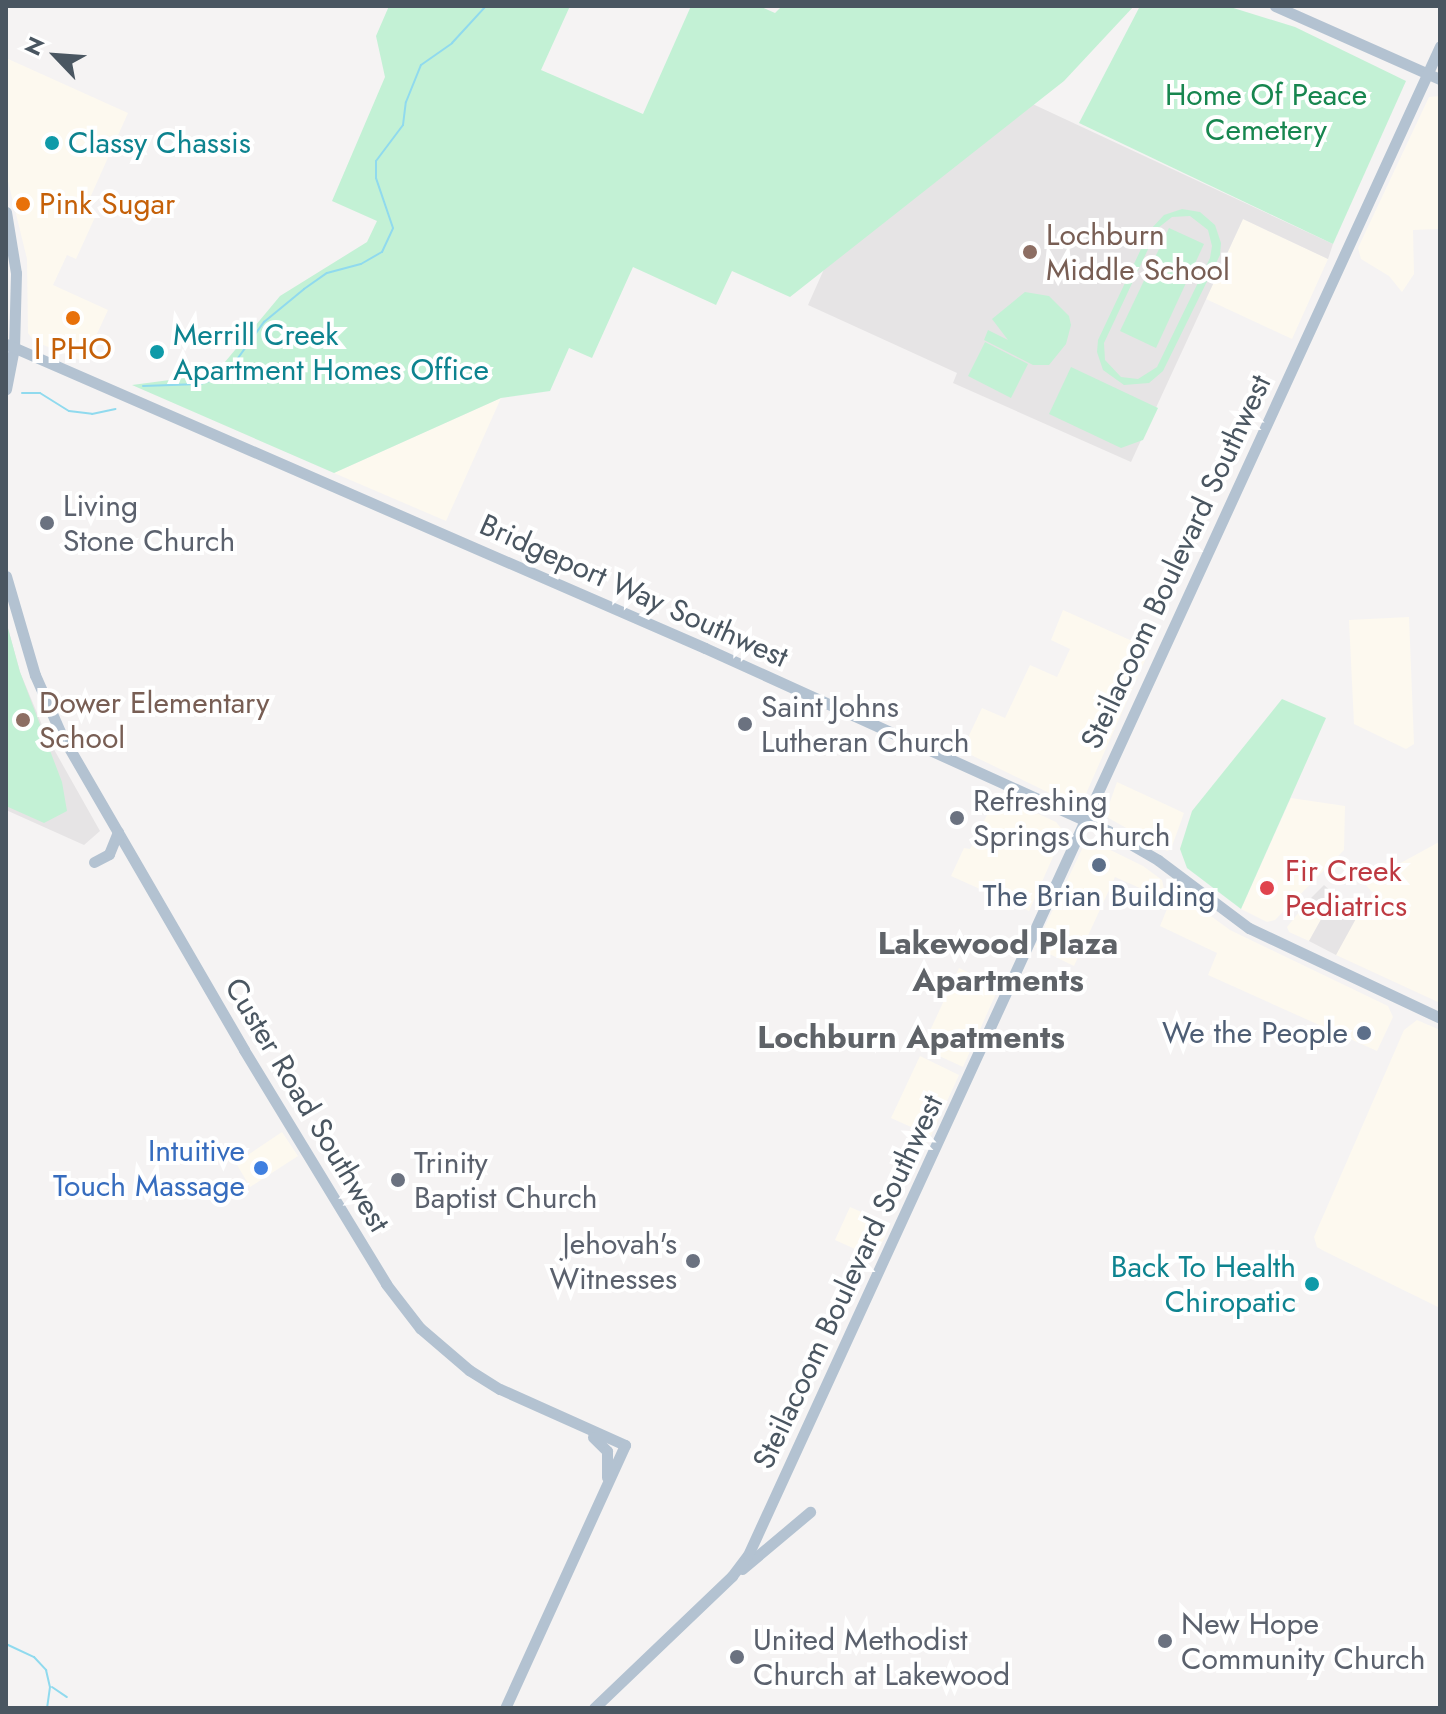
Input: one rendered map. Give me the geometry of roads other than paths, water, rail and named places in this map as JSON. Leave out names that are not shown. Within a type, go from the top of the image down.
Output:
[{"type":"main road","points":[[1275,6],[1440,79]]},
{"type":"main road","name":"Steilacoom Boulevard Southwest","points":[[594,1708],[732,1576],[748,1555],[1440,46]]},
{"type":"main road","points":[[6,212],[16,273],[6,389]]},
{"type":"main road","name":"Bridgeport Way Southwest","points":[[10,346],[705,648],[1085,821],[1148,853],[1249,928],[1440,1018]]},
{"type":"main road","name":"Custer Road Southwest","points":[[6,576],[43,694],[61,734],[244,1050],[386,1284],[409,1315],[469,1370],[500,1389],[625,1445],[606,1487]]},
{"type":"main road","points":[[94,862],[109,854],[118,832]]},
{"type":"main road","points":[[505,1708],[606,1487],[608,1457],[604,1444],[566,1419]]},
{"type":"main road","points":[[732,1576],[760,1557],[810,1512]]},
{"type":"waterway","points":[[143,386],[200,384],[225,376],[264,322],[304,289],[327,273],[361,264],[382,252],[393,228],[376,178],[376,161],[403,125],[406,102],[421,65],[452,43],[486,6]]},
{"type":"waterway","points":[[22,393],[40,393],[69,411],[92,414],[115,409]]},
{"type":"waterway","points":[[6,1644],[34,1657],[46,1670],[50,1687],[47,1708]]},
{"type":"waterway","points":[[52,1687],[67,1697]]},
{"type":"place","name":"Classy Chassis","points":[[52,143]]},
{"type":"place","name":"Pink Sugar","points":[[23,204]]},
{"type":"place","name":"Lochburn Middle School","points":[[1030,252]]},
{"type":"place","name":"I PHO","points":[[73,318]]},
{"type":"place","name":"Merrill Creek Apartment Homes Office","points":[[157,352]]},
{"type":"place","name":"Living Stone Church","points":[[47,523]]},
{"type":"place","name":"Dower Elementary School","points":[[23,720]]},
{"type":"place","name":"Saint Johns Lutheran Church","points":[[745,724]]},
{"type":"place","name":"Refreshing Springs Church","points":[[957,818]]},
{"type":"place","name":"The Brian Building","points":[[1099,865]]},
{"type":"place","name":"Fir Creek Pediatrics","points":[[1267,888]]},
{"type":"place","name":"We the People","points":[[1364,1033]]},
{"type":"place","name":"Intuitive Touch Massage","points":[[261,1168]]},
{"type":"place","name":"Trinity Baptist Church","points":[[398,1180]]},
{"type":"place","name":"Jehovah's Witnesses","points":[[693,1261]]},
{"type":"place","name":"Back To Health Chiropatic","points":[[1312,1284]]},
{"type":"place","name":"New Hope Community Church","points":[[1165,1641]]},
{"type":"place","name":"United Methodist Church at Lakewood","points":[[737,1657]]},
{"type":"district","name":"Lakewood Plaza Apartments","points":[[998,962]]},
{"type":"district","name":"Lochburn Apatments","points":[[911,1037]]},
{"type":"park label","name":"Home Of Peace Cemetery","points":[[1266,112]]}]
